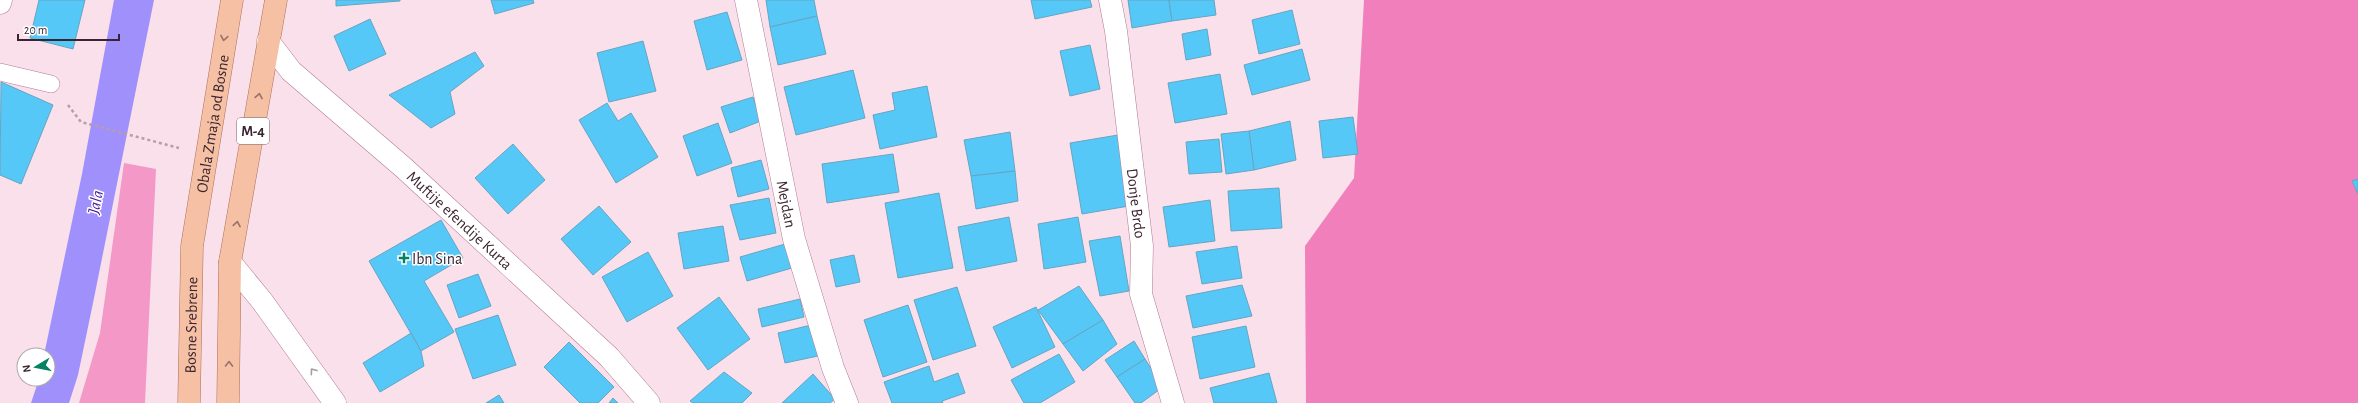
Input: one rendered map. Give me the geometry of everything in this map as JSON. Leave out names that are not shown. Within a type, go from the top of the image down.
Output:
[{"type":"main road","name":"Obala Zmaja od Bosne","points":[[192,246],[232,0]]},
{"type":"main road","name":"M-4","points":[[228,403],[230,262],[276,0]]},
{"type":"main road","name":"Bosne Srebrene","points":[[189,403],[192,246]]},
{"type":"street","name":"Mejdan","points":[[746,0],[794,239],[833,368],[847,403]]},
{"type":"street","name":"Donje Brdo","points":[[1110,0],[1116,31],[1142,246],[1141,294],[1174,403]]},
{"type":"street","name":"Muftije efendije Kurta","points":[[268,42],[291,71],[404,168],[610,357],[649,403]]},
{"type":"street","points":[[230,262],[262,301],[336,403]]},
{"type":"lane","points":[[0,72],[51,84]]},
{"type":"path","points":[[81,122],[178,148]]},
{"type":"shaded area","points":[[1364,0],[2358,0],[2358,403],[1306,403],[1305,246],[1354,178]]},
{"type":"shaded area","points":[[124,163],[156,169],[145,403],[79,403],[100,333]]},
{"type":"water","name":"Jala","points":[[114,0],[154,0],[78,375],[69,403],[31,403],[36,387],[56,387],[56,347],[46,347],[82,174]]},
{"type":"building","points":[[39,0],[85,0],[73,49],[30,38]]},
{"type":"building","points":[[336,0],[400,0],[400,1],[336,6]]},
{"type":"building","points":[[491,0],[533,0],[534,3],[495,14]]},
{"type":"building","points":[[766,0],[814,0],[817,16],[770,27]]},
{"type":"building","points":[[1031,0],[1090,0],[1092,7],[1035,19]]},
{"type":"building","points":[[1128,0],[1169,0],[1172,21],[1132,28]]},
{"type":"building","points":[[1169,0],[1214,0],[1216,15],[1172,21]]},
{"type":"building","points":[[1292,10],[1300,44],[1259,54],[1252,20]]},
{"type":"building","points":[[727,12],[742,60],[707,70],[694,21]]},
{"type":"building","points":[[817,16],[826,54],[778,65],[770,27]]},
{"type":"building","points":[[370,19],[386,54],[349,71],[334,36]]},
{"type":"building","points":[[1207,29],[1211,55],[1186,60],[1182,34]]},
{"type":"building","points":[[643,41],[656,91],[609,102],[597,53]]},
{"type":"building","points":[[1090,45],[1100,89],[1070,96],[1060,51]]},
{"type":"building","points":[[1302,49],[1310,80],[1252,95],[1244,65]]},
{"type":"building","points":[[475,52],[484,66],[450,92],[455,114],[431,128],[389,95]]},
{"type":"building","points":[[853,70],[865,118],[796,135],[784,87]]},
{"type":"building","points":[[1220,74],[1227,114],[1175,123],[1168,83]]},
{"type":"building","points":[[1,82],[53,105],[21,184],[0,175]]},
{"type":"building","points":[[927,86],[937,137],[880,149],[873,115],[895,110],[892,93]]},
{"type":"building","points":[[753,97],[761,121],[730,133],[721,107]]},
{"type":"building","points":[[607,103],[618,121],[631,113],[658,157],[616,183],[579,120]]},
{"type":"building","points":[[1353,117],[1358,154],[1323,158],[1319,121]]},
{"type":"building","points":[[1290,121],[1296,160],[1254,170],[1249,131]]},
{"type":"building","points":[[718,123],[732,163],[697,176],[683,136]]},
{"type":"building","points":[[1249,131],[1254,170],[1226,174],[1221,134]]},
{"type":"building","points":[[1010,132],[1015,171],[971,176],[964,140]]},
{"type":"building","points":[[1118,135],[1129,206],[1082,214],[1070,143]]},
{"type":"building","points":[[1219,139],[1222,172],[1189,174],[1186,142]]},
{"type":"building","points":[[513,144],[545,180],[508,214],[475,178]]},
{"type":"building","points":[[893,154],[899,192],[827,203],[822,164]]},
{"type":"building","points":[[761,160],[769,189],[738,197],[731,168]]},
{"type":"building","points":[[1015,171],[1018,201],[976,209],[971,176]]},
{"type":"building","points":[[2358,179],[2358,194],[2352,181]]},
{"type":"building","points":[[1279,188],[1282,228],[1231,231],[1228,191]]},
{"type":"building","points":[[939,193],[953,268],[898,278],[885,203]]},
{"type":"building","points":[[769,198],[776,233],[740,240],[730,205]]},
{"type":"building","points":[[1210,200],[1215,241],[1169,247],[1163,207]]},
{"type":"building","points":[[599,206],[631,242],[593,275],[561,239]]},
{"type":"building","points":[[1009,217],[1017,261],[966,271],[958,227]]},
{"type":"building","points":[[1078,217],[1086,262],[1044,269],[1038,224]]},
{"type":"building","points":[[441,220],[463,258],[424,281],[454,332],[421,351],[369,261]]},
{"type":"building","points":[[723,226],[729,261],[684,269],[678,233]]},
{"type":"building","points":[[1120,236],[1129,291],[1100,296],[1089,241]]},
{"type":"building","points":[[785,244],[792,268],[747,281],[740,257]]},
{"type":"building","points":[[1237,246],[1242,278],[1202,284],[1196,252]]},
{"type":"building","points":[[648,252],[673,296],[627,322],[602,277]]},
{"type":"building","points":[[854,255],[860,282],[836,287],[830,260]]},
{"type":"building","points":[[478,274],[491,306],[459,318],[447,285]]},
{"type":"building","points":[[1242,285],[1252,316],[1193,328],[1186,296]]},
{"type":"building","points":[[1079,286],[1103,320],[1063,344],[1038,310]]},
{"type":"building","points":[[957,287],[976,346],[933,360],[914,300]]},
{"type":"building","points":[[719,297],[750,339],[708,370],[677,328]]},
{"type":"building","points":[[800,299],[804,317],[762,327],[758,309]]},
{"type":"building","points":[[908,305],[927,362],[883,377],[864,320]]},
{"type":"building","points":[[1036,307],[1055,347],[1012,368],[993,327]]},
{"type":"building","points":[[498,315],[516,365],[473,379],[455,329]]},
{"type":"building","points":[[1103,320],[1117,344],[1083,371],[1063,344]]},
{"type":"building","points":[[811,325],[818,356],[785,363],[778,333]]},
{"type":"building","points":[[1246,326],[1255,367],[1200,379],[1192,337]]},
{"type":"building","points":[[411,333],[421,351],[424,366],[380,392],[363,363]]},
{"type":"building","points":[[1134,341],[1145,359],[1117,377],[1105,360]]},
{"type":"building","points":[[569,342],[614,387],[598,403],[580,403],[544,367]]},
{"type":"building","points":[[1059,354],[1075,382],[1040,403],[1024,403],[1011,380]]},
{"type":"building","points":[[1145,359],[1163,387],[1141,403],[1135,403],[1117,377]]},
{"type":"building","points":[[929,366],[934,382],[958,373],[965,393],[942,401],[943,403],[892,403],[884,382]]},
{"type":"building","points":[[724,372],[752,393],[742,403],[693,403],[690,401]]},
{"type":"building","points":[[1269,373],[1277,403],[1214,403],[1210,388]]},
{"type":"building","points":[[813,374],[835,399],[830,403],[782,403]]},
{"type":"building","points":[[499,395],[504,403],[486,403]]},
{"type":"building","points":[[613,398],[618,403],[609,403]]},
{"type":"place","name":"Ibn Sina","points":[[404,258]]}]
